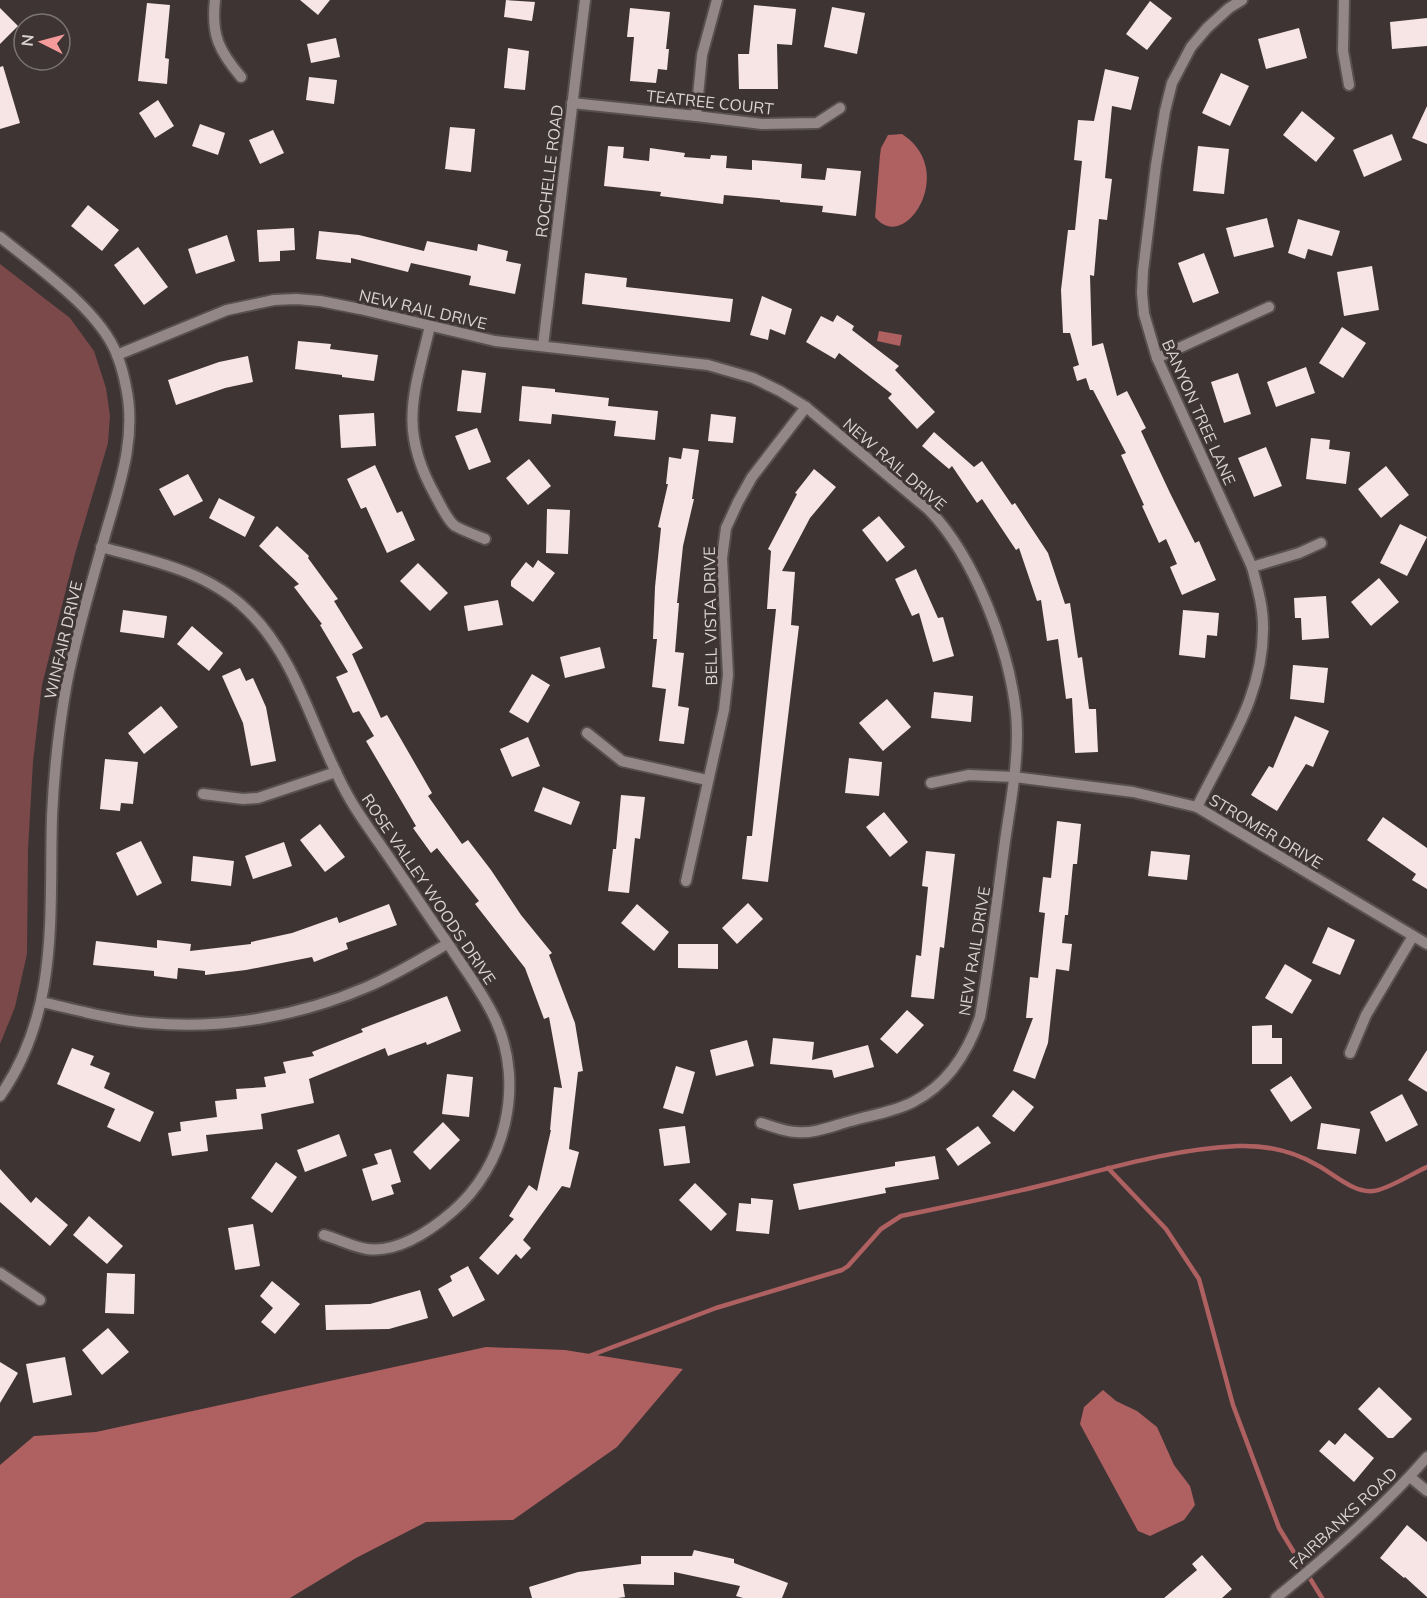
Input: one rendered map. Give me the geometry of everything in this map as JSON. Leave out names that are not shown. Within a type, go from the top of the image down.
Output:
[{"type":"street","points":[[215,0],[213,20],[223,56],[241,77]]},
{"type":"street","name":"ROCHELLE ROAD","points":[[543,346],[585,0]]},
{"type":"street","points":[[696,116],[702,55],[717,0]]},
{"type":"street","name":"BANYON TREE LANE","points":[[1197,807],[1242,721],[1258,676],[1263,651],[1263,624],[1260,598],[1252,567],[1157,358],[1144,314],[1143,272],[1165,111],[1172,83],[1191,46],[1226,4],[1242,0]]},
{"type":"street","points":[[1344,0],[1343,51],[1349,85]]},
{"type":"street","name":"TEATREE COURT","points":[[572,103],[762,124],[817,123],[840,108]]},
{"type":"street","name":"WINFAIR DRIVE","points":[[0,237],[70,295],[103,332],[117,355],[130,413],[122,476],[75,648],[61,717],[52,814],[50,947],[42,1002],[27,1050],[0,1096]]},
{"type":"street","name":"NEW RAIL DRIVE","points":[[117,355],[227,310],[274,300],[296,299],[321,301],[495,341],[708,366],[753,378],[806,407],[943,524],[963,557],[988,610],[1003,650],[1016,716],[1014,777],[980,1017],[968,1047],[942,1081],[927,1093],[896,1109],[831,1126],[797,1132],[761,1123]]},
{"type":"street","points":[[1157,358],[1269,307]]},
{"type":"street","points":[[430,326],[413,401],[413,442],[430,486],[454,525],[485,539]]},
{"type":"street","name":"BELL VISTA DRIVE","points":[[686,881],[724,710],[728,675],[722,558],[726,528],[752,477],[806,407]]},
{"type":"street","points":[[1252,567],[1299,553],[1321,543]]},
{"type":"street","name":"ROSE VALLEY WOODS DRIVE","points":[[101,547],[183,570],[202,578],[232,597],[270,636],[351,801],[489,1005],[497,1023],[507,1057],[509,1095],[499,1148],[471,1194],[427,1231],[382,1249],[360,1247],[324,1234]]},
{"type":"street","points":[[587,733],[622,761],[707,780]]},
{"type":"street","points":[[203,794],[243,799],[258,798],[336,772]]},
{"type":"street","name":"STROMER DRIVE","points":[[931,783],[969,775],[1014,777],[1133,792],[1197,807],[1427,944]]},
{"type":"street","points":[[1350,1053],[1366,1015],[1413,936]]},
{"type":"street","points":[[42,1002],[108,1017],[149,1023],[211,1024],[254,1019],[310,1007],[343,996],[392,975],[447,944]]},
{"type":"street","points":[[0,1273],[40,1300]]},
{"type":"street","name":"FAIRBANKS ROAD","points":[[1276,1598],[1355,1530],[1427,1457]]},
{"type":"street","points":[[1410,1476],[1427,1491]]},
{"type":"shaded area","points":[[902,134],[918,150],[926,168],[926,187],[921,204],[911,217],[899,225],[887,226],[875,217],[881,148],[888,135]]},
{"type":"shaded area","points":[[0,264],[70,318],[94,351],[106,388],[110,416],[108,443],[75,554],[42,685],[33,762],[28,849],[27,954],[15,1007],[0,1044]]},
{"type":"shaded area","points":[[879,331],[902,335],[900,346],[877,341]]},
{"type":"shaded area","points":[[486,1347],[565,1350],[683,1369],[617,1447],[513,1520],[426,1522],[356,1558],[290,1598],[0,1598],[0,1465],[34,1436],[96,1432]]},
{"type":"shaded area","points":[[1103,1390],[1116,1401],[1137,1411],[1157,1427],[1174,1465],[1190,1486],[1195,1505],[1184,1520],[1150,1536],[1138,1531],[1080,1424],[1084,1407]]},
{"type":"building","points":[[300,0],[330,0],[318,15]]},
{"type":"building","points":[[506,0],[535,2],[532,21],[504,17]]},
{"type":"building","points":[[1150,1],[1172,18],[1147,50],[1126,34]]},
{"type":"building","points":[[147,3],[170,5],[165,58],[169,59],[167,84],[138,81]]},
{"type":"building","points":[[754,5],[796,9],[792,45],[777,44],[778,89],[739,89],[738,54],[749,54]]},
{"type":"building","points":[[832,7],[865,13],[857,54],[824,47]]},
{"type":"building","points":[[0,8],[12,20],[12,32],[0,44]]},
{"type":"building","points":[[630,8],[670,12],[666,49],[669,49],[667,70],[658,69],[656,83],[630,81],[634,37],[627,37]]},
{"type":"building","points":[[1427,18],[1427,46],[1392,49],[1390,22]]},
{"type":"building","points":[[1299,28],[1307,58],[1266,69],[1258,39]]},
{"type":"building","points":[[336,38],[340,57],[311,63],[307,44]]},
{"type":"building","points":[[508,48],[529,51],[525,90],[504,88]]},
{"type":"building","points":[[3,66],[20,123],[0,129],[0,67]]},
{"type":"building","points":[[1105,69],[1139,77],[1131,110],[1112,106],[1105,178],[1112,179],[1107,220],[1099,219],[1094,276],[1090,275],[1092,346],[1103,343],[1117,396],[1127,391],[1146,428],[1141,431],[1170,493],[1195,543],[1199,541],[1216,580],[1182,595],[1170,567],[1177,564],[1166,539],[1159,543],[1121,455],[1126,453],[1093,390],[1090,390],[1086,378],[1077,381],[1073,367],[1079,365],[1070,333],[1063,333],[1061,290],[1068,230],[1075,230],[1082,161],[1074,160],[1078,120],[1094,121]]},
{"type":"building","points":[[1221,73],[1249,86],[1230,126],[1202,113]]},
{"type":"building","points":[[309,77],[337,80],[334,104],[306,100]]},
{"type":"building","points":[[158,100],[174,126],[155,138],[139,113]]},
{"type":"building","points":[[1427,106],[1427,144],[1412,138]]},
{"type":"building","points":[[1302,111],[1335,138],[1316,162],[1283,135]]},
{"type":"building","points":[[200,124],[225,133],[218,155],[192,146]]},
{"type":"building","points":[[450,127],[475,129],[471,172],[445,169]]},
{"type":"building","points":[[273,130],[284,153],[260,164],[249,140]]},
{"type":"building","points":[[1392,134],[1402,160],[1364,177],[1353,150]]},
{"type":"building","points":[[608,146],[624,147],[623,158],[649,161],[650,148],[685,153],[684,157],[710,159],[711,155],[727,156],[726,168],[752,170],[752,160],[802,164],[801,178],[825,180],[827,168],[861,171],[856,216],[822,212],[823,206],[780,202],[780,200],[724,195],[723,204],[660,196],[661,192],[604,186]]},
{"type":"building","points":[[1198,146],[1229,149],[1224,194],[1193,191]]},
{"type":"building","points":[[88,205],[119,230],[102,251],[71,226]]},
{"type":"building","points":[[1267,218],[1274,247],[1234,257],[1226,228]]},
{"type":"building","points":[[1298,219],[1340,231],[1332,256],[1308,249],[1305,259],[1288,253]]},
{"type":"building","points":[[294,228],[295,250],[280,251],[280,261],[259,262],[257,230]]},
{"type":"building","points":[[319,231],[359,235],[424,251],[427,241],[477,251],[478,244],[508,251],[506,261],[521,264],[515,294],[469,285],[471,276],[411,263],[408,272],[351,258],[351,263],[316,259]]},
{"type":"building","points":[[227,235],[235,261],[196,274],[188,249]]},
{"type":"building","points":[[138,247],[168,287],[144,305],[114,265]]},
{"type":"building","points":[[1204,253],[1219,293],[1193,303],[1178,263]]},
{"type":"building","points":[[1372,266],[1379,310],[1344,316],[1337,272]]},
{"type":"building","points":[[585,273],[627,278],[626,287],[733,299],[730,322],[582,304]]},
{"type":"building","points":[[762,296],[792,309],[785,335],[770,329],[768,340],[750,335]]},
{"type":"building","points":[[837,315],[854,326],[852,330],[899,366],[895,370],[935,412],[917,429],[888,398],[892,394],[839,353],[835,359],[806,342],[821,316],[833,322]]},
{"type":"building","points":[[1342,327],[1366,343],[1343,378],[1319,363]]},
{"type":"building","points":[[298,341],[331,344],[330,349],[378,355],[374,381],[295,369]]},
{"type":"building","points":[[248,356],[253,382],[225,388],[176,405],[168,380],[219,362]]},
{"type":"building","points":[[1306,367],[1315,393],[1276,407],[1267,382]]},
{"type":"building","points":[[462,370],[486,373],[481,413],[457,411]]},
{"type":"building","points":[[1238,373],[1251,414],[1224,423],[1211,382]]},
{"type":"building","points":[[522,386],[609,398],[608,406],[658,411],[655,440],[614,436],[616,421],[552,414],[551,424],[519,421]]},
{"type":"building","points":[[374,413],[376,446],[341,448],[339,415]]},
{"type":"building","points":[[711,414],[736,417],[733,443],[708,441]]},
{"type":"building","points":[[477,428],[491,462],[469,470],[455,436]]},
{"type":"building","points":[[934,432],[974,467],[982,461],[1012,505],[1015,503],[1048,553],[1065,604],[1070,603],[1078,658],[1082,657],[1089,709],[1096,709],[1098,752],[1075,753],[1072,698],[1066,699],[1058,639],[1047,641],[1041,600],[1037,601],[1019,548],[1016,550],[982,499],[977,503],[952,466],[949,469],[922,446]]},
{"type":"building","points":[[1311,438],[1330,440],[1329,449],[1350,452],[1346,484],[1306,479]]},
{"type":"building","points":[[1266,447],[1282,486],[1254,497],[1238,458]]},
{"type":"building","points":[[683,448],[699,450],[692,499],[694,499],[683,546],[677,603],[679,603],[675,652],[684,653],[678,706],[689,708],[684,744],[659,741],[666,689],[652,687],[657,639],[653,639],[661,528],[658,527],[668,484],[666,484],[669,457],[681,459]]},
{"type":"building","points":[[529,459],[551,486],[528,505],[506,478]]},
{"type":"building","points":[[375,465],[397,513],[402,511],[415,540],[387,553],[366,507],[361,509],[347,479]]},
{"type":"building","points":[[1386,466],[1409,495],[1381,518],[1358,489]]},
{"type":"building","points":[[814,469],[836,487],[810,518],[782,571],[795,572],[791,625],[799,626],[768,882],[742,879],[747,836],[752,836],[776,609],[767,609],[771,551],[768,549],[797,494],[795,493]]},
{"type":"building","points":[[188,474],[203,501],[174,516],[159,489]]},
{"type":"building","points":[[219,498],[255,517],[245,537],[209,518]]},
{"type":"building","points":[[547,509],[570,510],[568,554],[546,553]]},
{"type":"building","points":[[879,516],[905,547],[887,562],[862,530]]},
{"type":"building","points":[[1400,524],[1427,537],[1407,576],[1380,563]]},
{"type":"building","points":[[277,526],[309,556],[308,558],[338,599],[334,601],[363,648],[352,654],[381,718],[387,715],[432,793],[428,796],[462,844],[468,840],[521,915],[552,953],[549,955],[575,1023],[583,1071],[578,1072],[569,1149],[579,1152],[570,1188],[562,1186],[523,1240],[531,1248],[521,1259],[516,1254],[498,1275],[479,1258],[514,1219],[509,1216],[529,1185],[537,1191],[551,1130],[554,1087],[562,1088],[549,1017],[544,1019],[525,968],[475,904],[479,901],[437,848],[431,853],[413,828],[416,826],[366,741],[374,736],[359,711],[353,713],[336,677],[348,672],[320,625],[322,624],[294,587],[299,584],[259,546]]},
{"type":"building","points":[[538,560],[555,573],[533,602],[511,586],[511,581],[526,562],[533,568]]},
{"type":"building","points":[[418,563],[448,593],[430,611],[400,581]]},
{"type":"building","points":[[916,569],[938,618],[943,617],[954,656],[933,662],[919,613],[912,616],[895,579]]},
{"type":"building","points":[[1379,578],[1399,602],[1371,626],[1351,602]]},
{"type":"building","points":[[1326,596],[1329,638],[1302,640],[1301,618],[1295,618],[1294,598]]},
{"type":"building","points":[[498,600],[503,625],[468,631],[464,606]]},
{"type":"building","points":[[123,610],[167,616],[164,638],[120,632]]},
{"type":"building","points":[[1183,610],[1219,613],[1217,636],[1207,635],[1205,658],[1179,655]]},
{"type":"building","points":[[192,626],[223,653],[209,671],[177,644]]},
{"type":"building","points":[[600,647],[605,668],[565,678],[560,657]]},
{"type":"building","points":[[1293,665],[1328,668],[1324,703],[1290,699]]},
{"type":"building","points":[[240,668],[246,681],[253,678],[266,707],[276,761],[251,766],[243,723],[222,676]]},
{"type":"building","points":[[532,674],[550,685],[528,723],[509,712]]},
{"type":"building","points":[[934,692],[973,696],[971,722],[931,718]]},
{"type":"building","points":[[887,699],[911,727],[883,751],[859,723]]},
{"type":"building","points":[[161,706],[178,727],[144,754],[128,733]]},
{"type":"building","points":[[1295,716],[1329,731],[1313,767],[1306,764],[1277,811],[1251,795],[1269,766],[1273,768]]},
{"type":"building","points":[[528,737],[540,766],[512,777],[500,749]]},
{"type":"building","points":[[849,758],[882,762],[879,796],[845,793]]},
{"type":"building","points":[[105,759],[138,762],[133,804],[121,803],[120,811],[100,809]]},
{"type":"building","points":[[543,787],[580,802],[571,825],[534,811]]},
{"type":"building","points":[[621,795],[645,797],[640,839],[635,838],[629,893],[608,891],[613,849],[616,849]]},
{"type":"building","points":[[884,812],[908,842],[890,857],[866,827]]},
{"type":"building","points":[[1383,817],[1427,848],[1427,889],[1412,880],[1416,874],[1367,840]]},
{"type":"building","points":[[1057,821],[1081,824],[1077,864],[1073,864],[1068,915],[1065,915],[1062,943],[1072,944],[1069,971],[1056,969],[1048,1043],[1035,1079],[1013,1071],[1033,1018],[1026,1018],[1030,977],[1038,978],[1045,913],[1039,912],[1043,877],[1051,878]]},
{"type":"building","points":[[320,824],[345,857],[325,872],[300,840]]},
{"type":"building","points":[[141,841],[162,883],[137,896],[116,853]]},
{"type":"building","points":[[284,842],[292,866],[253,879],[245,856]]},
{"type":"building","points":[[926,851],[955,854],[944,948],[940,947],[934,999],[911,997],[916,955],[921,956],[928,887],[922,886]]},
{"type":"building","points":[[1151,851],[1190,855],[1187,880],[1148,876]]},
{"type":"building","points":[[193,856],[234,861],[231,886],[191,881]]},
{"type":"building","points":[[748,903],[763,919],[737,944],[722,928]]},
{"type":"building","points":[[389,904],[397,925],[346,943],[348,949],[314,962],[312,957],[246,970],[205,975],[205,971],[178,968],[177,979],[154,976],[154,971],[93,965],[96,941],[157,948],[157,940],[191,944],[190,951],[251,944],[251,942],[292,933],[337,917],[339,923]]},
{"type":"building","points":[[637,904],[669,932],[654,951],[621,923]]},
{"type":"building","points":[[1328,927],[1355,940],[1340,975],[1312,963]]},
{"type":"building","points":[[678,944],[718,944],[718,969],[678,968]]},
{"type":"building","points":[[1285,964],[1312,980],[1292,1014],[1265,998]]},
{"type":"building","points":[[447,996],[461,1031],[427,1045],[426,1042],[388,1056],[385,1048],[309,1079],[314,1103],[261,1114],[263,1129],[206,1135],[208,1151],[172,1156],[168,1133],[181,1131],[180,1122],[217,1117],[215,1101],[237,1099],[236,1089],[266,1087],[264,1077],[286,1073],[283,1062],[314,1056],[312,1052],[363,1032],[361,1029]]},
{"type":"building","points":[[907,1010],[924,1025],[897,1054],[880,1039]]},
{"type":"building","points":[[1272,1025],[1272,1038],[1282,1038],[1282,1064],[1252,1064],[1252,1026]]},
{"type":"building","points":[[773,1038],[814,1042],[812,1060],[868,1045],[874,1067],[834,1078],[832,1070],[770,1064]]},
{"type":"building","points":[[747,1040],[754,1066],[716,1076],[710,1050]]},
{"type":"building","points":[[72,1048],[94,1056],[90,1065],[110,1073],[104,1088],[154,1112],[140,1142],[107,1127],[115,1109],[57,1084]]},
{"type":"building","points":[[1427,1050],[1427,1092],[1408,1080]]},
{"type":"building","points":[[676,1066],[695,1072],[683,1114],[663,1108]]},
{"type":"building","points":[[447,1074],[473,1077],[469,1117],[442,1114]]},
{"type":"building","points":[[1291,1076],[1312,1108],[1291,1122],[1270,1090]]},
{"type":"building","points":[[1013,1090],[1034,1107],[1014,1132],[992,1116]]},
{"type":"building","points":[[1402,1094],[1418,1125],[1386,1142],[1370,1112]]},
{"type":"building","points":[[443,1122],[460,1140],[430,1170],[413,1152]]},
{"type":"building","points":[[1321,1123],[1360,1129],[1356,1154],[1317,1149]]},
{"type":"building","points":[[685,1126],[690,1163],[664,1166],[659,1129]]},
{"type":"building","points":[[978,1126],[991,1143],[958,1166],[946,1149]]},
{"type":"building","points":[[339,1134],[347,1156],[305,1172],[297,1150]]},
{"type":"building","points":[[391,1149],[401,1182],[391,1185],[394,1194],[372,1201],[362,1169],[378,1164],[374,1154]]},
{"type":"building","points":[[935,1156],[939,1179],[885,1188],[886,1193],[799,1210],[793,1184],[895,1166],[895,1162]]},
{"type":"building","points":[[276,1162],[297,1177],[272,1213],[251,1198]]},
{"type":"building","points":[[0,1169],[31,1203],[36,1197],[68,1225],[50,1246],[0,1202]]},
{"type":"building","points":[[695,1183],[727,1214],[711,1231],[679,1200]]},
{"type":"building","points":[[751,1198],[773,1200],[769,1234],[736,1231],[739,1203],[751,1204]]},
{"type":"building","points":[[89,1216],[123,1246],[107,1264],[73,1235]]},
{"type":"building","points":[[253,1224],[260,1266],[235,1270],[228,1228]]},
{"type":"building","points":[[468,1266],[485,1300],[453,1317],[438,1289],[452,1281],[450,1276]]},
{"type":"building","points":[[107,1273],[135,1274],[134,1314],[105,1313]]},
{"type":"building","points":[[272,1281],[300,1304],[275,1334],[261,1322],[273,1308],[260,1296]]},
{"type":"building","points":[[420,1290],[428,1318],[389,1329],[326,1330],[325,1305],[370,1304]]},
{"type":"building","points":[[108,1328],[129,1352],[102,1375],[82,1350]]},
{"type":"building","points":[[65,1357],[72,1395],[33,1403],[26,1364]]},
{"type":"building","points":[[0,1362],[18,1373],[0,1403]]},
{"type":"building","points":[[1379,1387],[1412,1419],[1393,1438],[1388,1438],[1358,1409]]},
{"type":"building","points":[[1345,1433],[1374,1458],[1354,1482],[1319,1451],[1329,1440],[1335,1445]]},
{"type":"building","points":[[1407,1525],[1427,1542],[1427,1597],[1380,1558]]},
{"type":"building","points":[[694,1550],[734,1559],[734,1563],[788,1583],[782,1598],[743,1598],[736,1596],[740,1586],[674,1572],[674,1585],[623,1584],[625,1597],[618,1598],[532,1598],[529,1587],[578,1572],[641,1564],[641,1556],[692,1556]]},
{"type":"building","points":[[1202,1555],[1232,1589],[1222,1598],[1164,1598],[1197,1570],[1192,1564]]},
{"type":"waterway","points":[[589,1356],[716,1308],[842,1270],[881,1229],[901,1216],[1008,1194],[1140,1161],[1213,1148],[1238,1146],[1269,1148],[1308,1160],[1344,1182],[1366,1191],[1379,1190],[1393,1185],[1427,1167]]},
{"type":"waterway","points":[[1108,1168],[1166,1229],[1199,1279],[1233,1405],[1279,1528],[1322,1598]]}]
